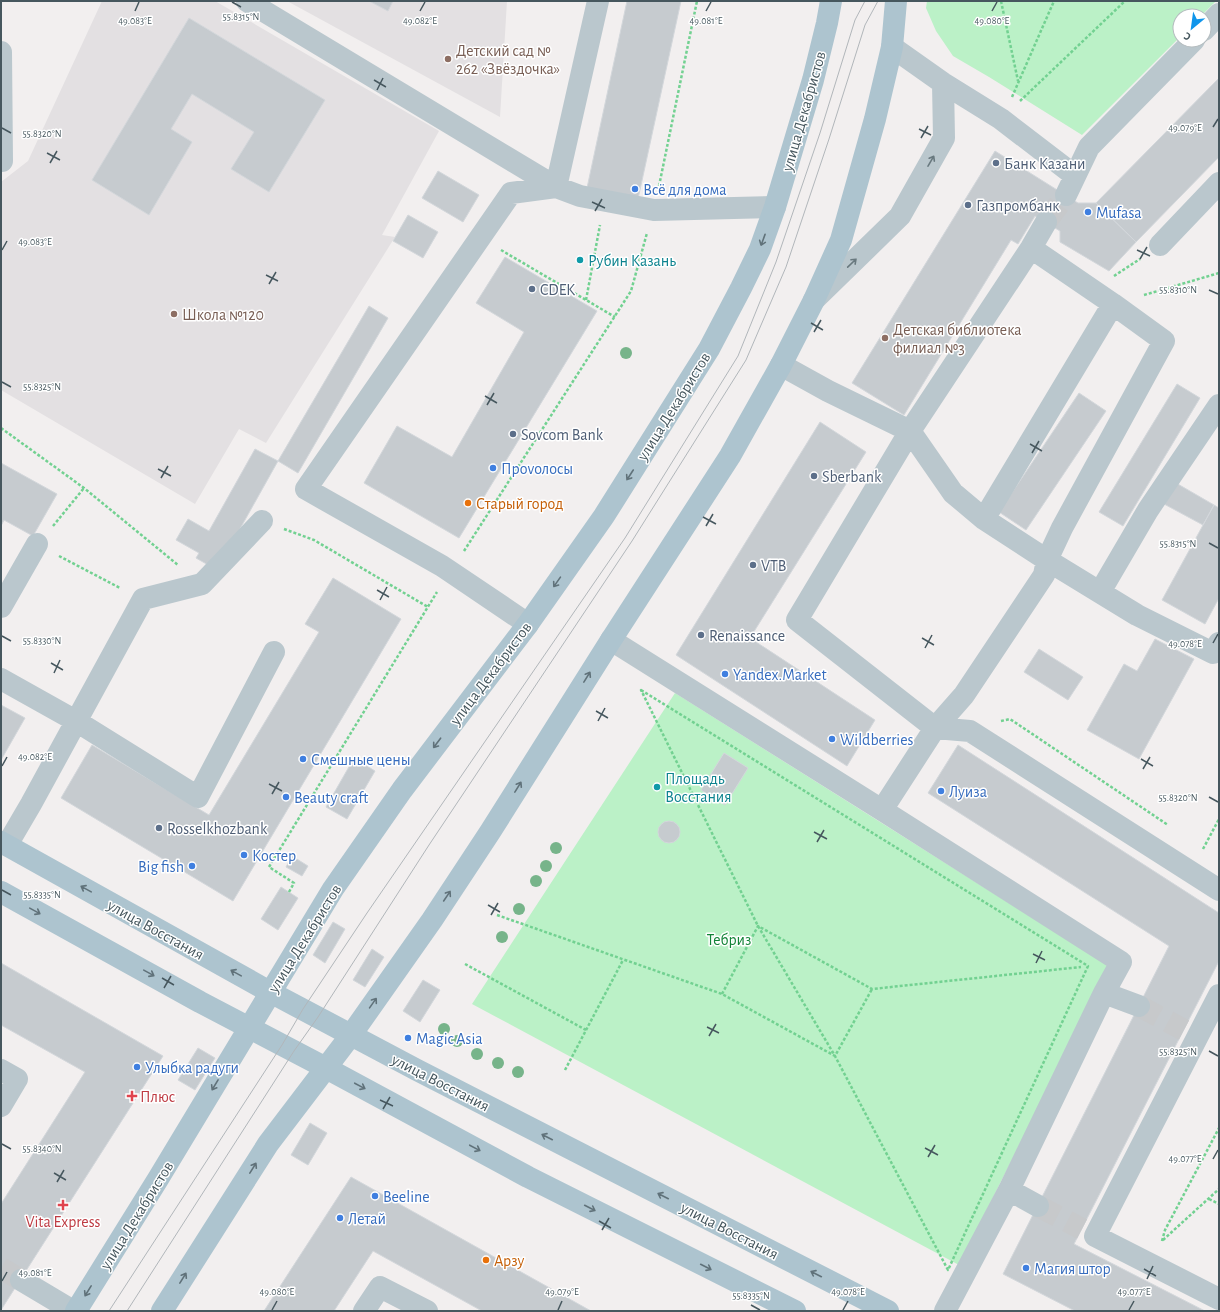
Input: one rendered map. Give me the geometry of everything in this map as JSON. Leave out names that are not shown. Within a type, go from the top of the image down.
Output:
[{"type":"main road","name":"улица Декабристов","points":[[74,1311],[158,1179],[333,889],[402,790],[528,624],[604,516],[674,408],[709,349],[760,249],[775,207],[813,80],[831,1]]},
{"type":"main road","points":[[162,1311],[268,1144],[351,1035],[432,920],[490,832],[611,640],[730,456],[781,365],[814,300],[841,240],[875,119],[892,47],[896,1]]},
{"type":"main road","name":"улица Восстания","points":[[4,843],[270,992],[417,1070],[888,1311]]},
{"type":"main road","points":[[1,892],[200,1002],[528,1177],[795,1311]]},
{"type":"lane","points":[[247,1],[556,187],[580,196],[654,210],[775,207]]},
{"type":"lane","points":[[556,187],[598,1]]},
{"type":"lane","points":[[1212,21],[1219,14]]},
{"type":"lane","points":[[892,47],[943,83],[1001,119],[1074,175]]},
{"type":"lane","points":[[1066,195],[1074,175],[1089,148],[1186,48]]},
{"type":"lane","points":[[1,52],[2,161]]},
{"type":"lane","points":[[814,300],[900,216],[944,138],[943,83]]},
{"type":"lane","points":[[1160,245],[1219,183]]},
{"type":"lane","points":[[528,624],[450,571],[306,489],[511,193],[556,187]]},
{"type":"lane","points":[[1046,222],[1031,248],[910,431],[797,620],[935,728],[970,731],[1219,890]]},
{"type":"lane","points":[[882,810],[935,728],[964,695],[1044,575],[1047,560],[1062,528],[1164,341],[1031,248]]},
{"type":"lane","points":[[984,518],[1113,304]]},
{"type":"lane","points":[[781,365],[828,391],[910,431],[953,493],[984,518],[1047,560],[1137,615],[1213,653],[1219,643]]},
{"type":"lane","points":[[1100,592],[1148,510],[1219,405]]},
{"type":"lane","points":[[4,843],[31,804],[143,599],[202,584],[262,521]]},
{"type":"lane","points":[[1,607],[37,544]]},
{"type":"lane","points":[[611,640],[1121,962],[1104,993],[1009,1190],[945,1311]]},
{"type":"lane","points":[[1,679],[76,721],[198,797],[274,652]]},
{"type":"lane","points":[[1104,993],[1139,1006]]},
{"type":"lane","points":[[1219,995],[1191,1033],[1089,1232],[1219,1299]]},
{"type":"lane","points":[[1,1070],[17,1079],[1,1106]]},
{"type":"lane","points":[[1009,1190],[1038,1206]]},
{"type":"lane","points":[[21,1280],[74,1311]]},
{"type":"lane","points":[[364,1311],[380,1287],[427,1311]]},
{"type":"path","points":[[289,892],[294,883],[269,867],[450,571],[631,291],[654,210],[697,1]]},
{"type":"path","points":[[1001,1],[1018,82]]},
{"type":"path","points":[[1001,119],[1054,1]]},
{"type":"path","points":[[1001,119],[1125,1]]},
{"type":"path","points":[[586,300],[605,201]]},
{"type":"path","points":[[480,238],[614,317]]},
{"type":"path","points":[[1092,290],[1160,245]]},
{"type":"path","points":[[1113,304],[1219,273]]},
{"type":"path","points":[[1,428],[84,488],[202,584]]},
{"type":"path","points":[[37,544],[84,488]]},
{"type":"path","points":[[641,690],[1088,966],[948,1270],[835,1056],[758,926],[641,690]]},
{"type":"path","points":[[970,731],[1010,719],[1172,828]]},
{"type":"path","points":[[1198,846],[1204,850],[1219,819]]},
{"type":"path","points":[[497,915],[722,994],[835,1056]]},
{"type":"path","points":[[758,926],[872,989],[1121,962]]},
{"type":"path","points":[[722,994],[758,926]]},
{"type":"path","points":[[565,1070],[624,960]]},
{"type":"path","points":[[465,964],[586,1030]]},
{"type":"path","points":[[835,1056],[872,989]]},
{"type":"path","points":[[1219,1128],[1165,1230],[1162,1241],[1219,1189]]},
{"type":"path","points":[[1209,1199],[1219,1204]]},
{"type":"shaded area","name":"Школа №120","points":[[102,1],[215,1],[439,131],[382,235],[395,237],[266,443],[239,429],[195,504],[1,390],[1,182],[28,161]]},
{"type":"shaded area","name":"Детский сад № 262 «Звёздочка»","points":[[287,1],[507,1],[500,117]]},
{"type":"green space","points":[[927,1],[1216,1],[1209,8],[1172,8],[1172,45],[1082,135],[953,56],[936,31],[926,8]]},
{"type":"green space","name":"Тебриз","points":[[675,693],[1109,966],[959,1265],[472,1004]]},
{"type":"building","points":[[369,1],[393,1],[388,11]]},
{"type":"building","points":[[627,1],[681,1],[638,199],[587,188]]},
{"type":"building","points":[[189,18],[325,100],[269,192],[231,169],[254,132],[192,94],[171,129],[192,142],[149,215],[92,180]]},
{"type":"building","points":[[1219,78],[1219,157],[1136,242],[1096,203]]},
{"type":"building","points":[[995,151],[1078,203],[1096,203],[1136,242],[1109,271],[1060,242],[1060,231],[1035,216],[1018,244],[1011,240],[904,415],[852,383]]},
{"type":"building","points":[[438,171],[479,195],[463,222],[422,198]]},
{"type":"building","points":[[408,215],[438,232],[423,258],[393,241]]},
{"type":"building","points":[[505,257],[597,311],[459,538],[364,483],[397,426],[452,457],[524,332],[476,303]]},
{"type":"building","points":[[369,306],[388,318],[298,473],[278,461]]},
{"type":"building","points":[[1177,384],[1200,398],[1123,526],[1099,512]]},
{"type":"building","points":[[1079,393],[1106,411],[1026,530],[999,512]]},
{"type":"building","points":[[820,422],[866,452],[750,638],[875,720],[847,766],[676,655]]},
{"type":"building","points":[[255,449],[278,461],[217,570],[196,558],[199,553],[176,540],[188,519],[209,531]]},
{"type":"building","points":[[1,463],[57,494],[33,536],[4,520],[1,526]]},
{"type":"building","points":[[1176,483],[1214,505],[1203,525],[1164,504]]},
{"type":"building","points":[[1214,505],[1219,508],[1219,598],[1205,624],[1162,600]]},
{"type":"building","points":[[333,578],[401,619],[233,901],[61,798],[92,745],[209,815],[319,632],[305,624]]},
{"type":"building","points":[[1155,639],[1194,659],[1139,759],[1087,730],[1124,664],[1137,671]]},
{"type":"building","points":[[1039,649],[1083,677],[1068,700],[1024,672]]},
{"type":"building","points":[[1,705],[25,718],[1,760]]},
{"type":"building","points":[[958,745],[1219,913],[1219,961],[1074,1244],[1205,1311],[1075,1311],[1003,1274],[1169,946],[928,793]]},
{"type":"building","points":[[724,753],[748,768],[725,805],[701,790]]},
{"type":"building","points":[[354,758],[375,771],[347,819],[326,807]]},
{"type":"building","points":[[665,821],[673,821],[680,828],[680,836],[673,843],[665,843],[658,836],[658,828]]},
{"type":"building","points":[[292,856],[308,866],[302,876],[286,867]]},
{"type":"building","points":[[281,887],[298,898],[278,930],[261,919]]},
{"type":"building","points":[[333,922],[345,929],[325,963],[313,955]]},
{"type":"building","points":[[372,949],[384,957],[365,987],[353,980]]},
{"type":"building","points":[[1,963],[163,1056],[1,1310],[1,1204],[85,1072],[1,1025]]},
{"type":"building","points":[[423,980],[440,990],[420,1022],[403,1011]]},
{"type":"building","points":[[198,1048],[215,1058],[195,1090],[178,1080]]},
{"type":"building","points":[[310,1123],[327,1133],[308,1165],[291,1155]]},
{"type":"building","points":[[351,1177],[591,1311],[482,1311],[373,1251],[334,1311],[264,1311]]},
{"type":"tunnel","points":[[1046,222],[1066,195]]},
{"type":"tunnel","points":[[1139,1006],[1184,1030]]},
{"type":"tunnel","points":[[1038,1206],[1082,1229]]},
{"type":"tunnel","points":[[1,1268],[21,1280]]},
{"type":"tram line","points":[[109,1311],[282,1045],[303,1009],[367,913],[625,538],[738,356],[776,262],[820,133],[855,20],[865,1]]},
{"type":"tram line","points":[[127,1311],[294,1051],[318,1017],[429,845],[632,541],[746,360],[786,267],[865,25],[878,1]]},
{"type":"place","name":"Детский сад № 262 «Звёздочка»","points":[[448,59]]},
{"type":"place","name":"Банк Казани","points":[[996,163]]},
{"type":"place","name":"Всё для дома","points":[[635,189]]},
{"type":"place","name":"Газпромбанк","points":[[968,205]]},
{"type":"place","name":"Mufasa","points":[[1088,212]]},
{"type":"place","name":"Рубин Казань","points":[[580,260]]},
{"type":"place","name":"CDEK","points":[[532,289]]},
{"type":"place","name":"Школа №120","points":[[174,314]]},
{"type":"place","name":"Детская библиотека филиал №3","points":[[885,338]]},
{"type":"place","name":"Sovcom Bank","points":[[513,434]]},
{"type":"place","name":"Проvолосы","points":[[493,468]]},
{"type":"place","name":"Sberbank","points":[[814,476]]},
{"type":"place","name":"Старый город","points":[[468,503]]},
{"type":"place","name":"VTB","points":[[753,565]]},
{"type":"place","name":"Renaissance","points":[[701,635]]},
{"type":"place","name":"Yandex.Market","points":[[725,674]]},
{"type":"place","name":"Wildberries","points":[[832,739]]},
{"type":"place","name":"Смешные цены","points":[[303,759]]},
{"type":"place","name":"Площадь Восстания","points":[[657,787]]},
{"type":"place","name":"Луиза","points":[[941,791]]},
{"type":"place","name":"Beauty craft","points":[[286,797]]},
{"type":"place","name":"Rosselkhozbank","points":[[159,828]]},
{"type":"place","name":"Костер","points":[[244,855]]},
{"type":"place","name":"Big fish","points":[[192,866]]},
{"type":"place","name":"Magic Asia","points":[[408,1038]]},
{"type":"place","name":"Улыбка радуги","points":[[137,1067]]},
{"type":"place","name":"Плюс","points":[[132,1096]]},
{"type":"place","name":"Beeline","points":[[375,1196]]},
{"type":"place","name":"Vita Express","points":[[63,1205]]},
{"type":"place","name":"Летай","points":[[340,1218]]},
{"type":"place","name":"Арзу","points":[[486,1260]]},
{"type":"place","name":"Магия штор","points":[[1026,1268]]}]
